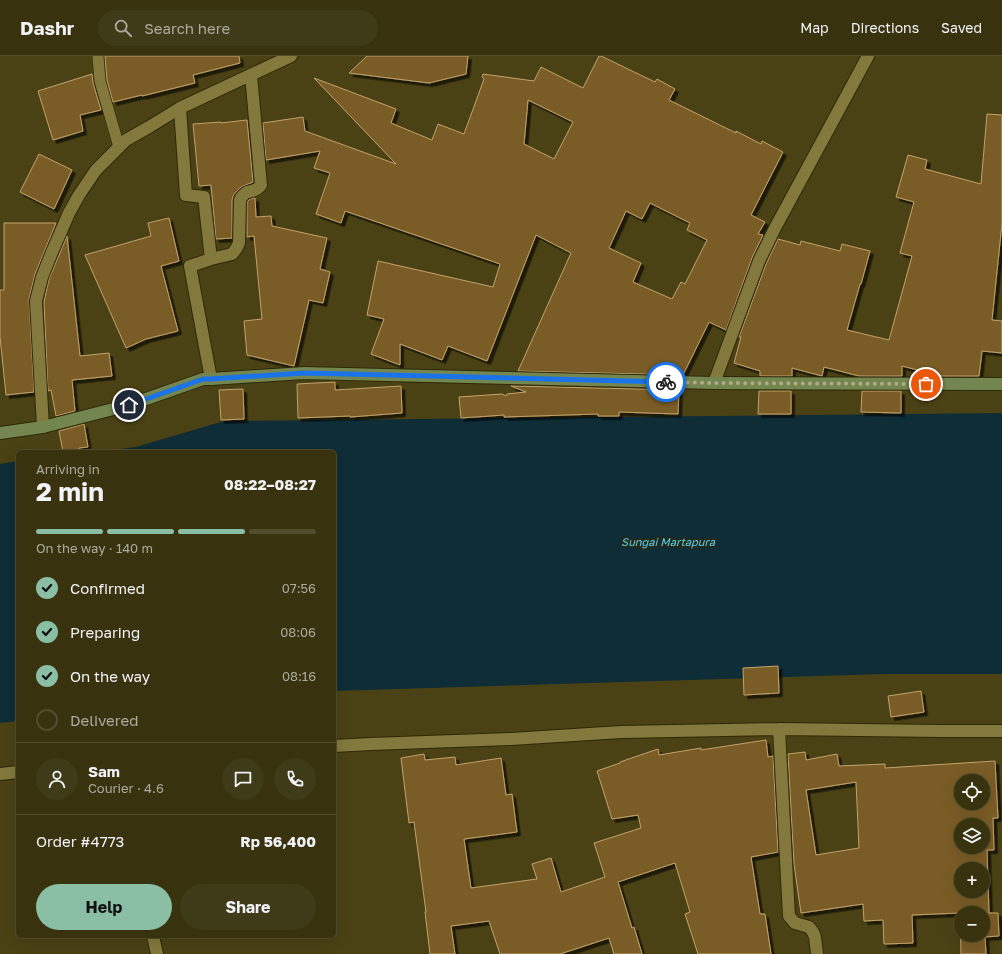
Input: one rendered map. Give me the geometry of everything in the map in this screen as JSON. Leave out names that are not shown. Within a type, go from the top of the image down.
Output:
[{"type":"street","points":[[44,427],[36,301],[42,276],[69,213],[79,195],[96,170],[126,140],[180,108],[291,56]]},
{"type":"street","points":[[714,383],[759,261],[775,228],[868,56]]},
{"type":"street","points":[[207,379],[190,266],[232,254],[239,243],[240,200],[246,192],[256,190],[261,185],[251,75]]},
{"type":"street","points":[[180,108],[186,195],[204,197],[211,259]]},
{"type":"street","points":[[0,433],[44,427],[129,405],[207,379],[304,373],[714,383],[1002,384]]},
{"type":"street","points":[[336,746],[511,739],[621,732],[779,729],[941,731],[1002,730]]},
{"type":"street","points":[[779,729],[790,916],[795,923],[809,927],[813,932],[817,954]]},
{"type":"street","points":[[0,774],[16,772]]},
{"type":"street","points":[[153,938],[157,954]]},
{"type":"lane","points":[[98,56],[100,81],[119,147]]},
{"type":"water","name":"Sungai Martapura","points":[[1002,413],[1002,674],[884,674],[336,691],[336,450],[111,450],[136,447],[224,421]]},
{"type":"water","points":[[16,461],[16,721],[0,723],[0,464]]},
{"type":"building","points":[[105,56],[239,56],[240,63],[193,75],[195,83],[113,102],[107,80]]},
{"type":"building","points":[[367,56],[468,56],[466,74],[429,83],[349,73]]},
{"type":"building","points":[[599,56],[601,56],[655,82],[657,79],[675,89],[669,100],[736,133],[736,131],[761,144],[762,141],[783,152],[751,215],[765,222],[758,234],[763,235],[752,258],[726,330],[709,322],[683,375],[518,371],[571,253],[536,235],[487,361],[448,346],[442,360],[400,344],[400,365],[371,354],[384,319],[367,315],[378,261],[493,287],[500,264],[345,211],[341,223],[316,214],[330,173],[314,168],[320,151],[266,160],[263,123],[303,117],[305,131],[396,164],[314,78],[396,109],[391,123],[432,140],[438,124],[464,134],[484,79],[482,77],[483,74],[534,81],[541,67],[583,88]],"holes":[[[528,100],[573,122],[554,159],[524,144]],[[650,203],[690,223],[687,230],[707,240],[685,284],[681,282],[672,299],[633,282],[641,263],[609,248],[626,211],[642,219]]]},
{"type":"building","points":[[92,74],[93,83],[101,110],[80,115],[83,131],[53,140],[38,91]]},
{"type":"building","points":[[987,114],[1002,115],[1002,223],[992,320],[1002,321],[1002,353],[982,351],[979,376],[941,376],[902,366],[902,376],[859,376],[824,367],[822,376],[792,368],[792,376],[760,376],[760,371],[734,363],[741,337],[739,337],[766,264],[778,239],[800,245],[801,241],[840,251],[842,244],[870,251],[847,330],[889,340],[912,256],[900,253],[914,202],[896,197],[908,155],[927,160],[925,169],[981,184]]},
{"type":"building","points":[[247,120],[253,182],[241,187],[233,196],[232,238],[216,239],[211,185],[199,186],[193,124]]},
{"type":"building","points":[[39,154],[72,170],[54,209],[20,192]]},
{"type":"building","points":[[255,198],[256,217],[271,216],[272,226],[327,238],[320,269],[330,272],[323,303],[309,300],[294,366],[247,355],[244,321],[262,319],[254,236],[247,237],[247,202],[250,199]]},
{"type":"building","points":[[169,218],[179,261],[161,266],[178,331],[146,339],[126,348],[85,255],[151,236],[148,223]]},
{"type":"building","points":[[4,223],[56,223],[35,274],[29,299],[34,392],[6,395],[0,337],[0,290],[4,290]]},
{"type":"building","points":[[67,236],[80,356],[109,353],[112,376],[72,380],[75,411],[56,416],[51,390],[48,391],[44,302],[49,279]]},
{"type":"building","points":[[335,382],[335,390],[401,386],[402,413],[350,417],[298,418],[297,384]]},
{"type":"building","points":[[511,386],[679,390],[678,414],[619,412],[619,416],[598,416],[598,414],[504,417],[504,415],[461,418],[459,397],[502,394],[506,396],[507,394],[526,392]]},
{"type":"building","points":[[243,389],[244,419],[221,420],[219,390]]},
{"type":"building","points":[[759,391],[791,391],[791,414],[758,414]]},
{"type":"building","points":[[862,391],[901,391],[901,413],[861,412]]},
{"type":"building","points":[[84,424],[88,447],[79,448],[79,450],[63,450],[59,431]]},
{"type":"building","points":[[778,666],[779,693],[744,695],[743,668]]},
{"type":"building","points":[[921,691],[924,712],[891,717],[888,696]]},
{"type":"building","points":[[766,740],[768,757],[773,756],[778,852],[751,857],[760,914],[765,914],[771,954],[698,954],[685,914],[690,912],[675,863],[618,882],[632,928],[634,927],[642,954],[614,954],[609,938],[560,954],[500,954],[489,921],[451,926],[455,954],[430,954],[414,822],[409,823],[401,758],[424,754],[425,760],[455,757],[456,765],[501,758],[506,795],[512,794],[517,832],[464,839],[471,888],[537,879],[532,864],[551,858],[561,892],[605,877],[594,843],[641,828],[638,815],[612,819],[597,771],[658,749],[659,755]]},
{"type":"building","points":[[805,752],[806,760],[837,754],[839,766],[885,764],[885,768],[995,761],[998,818],[993,818],[994,850],[990,850],[990,818],[954,818],[954,854],[987,854],[987,862],[954,862],[954,898],[989,898],[989,906],[954,906],[954,913],[912,915],[913,943],[884,944],[883,920],[864,921],[863,904],[801,913],[794,864],[788,754]],"holes":[[[856,782],[859,848],[816,855],[806,790]]]},
{"type":"building","points":[[990,913],[998,913],[999,936],[990,937]]},
{"type":"building","points":[[961,942],[985,942],[986,954],[961,954]]},
{"type":"way so far","points":[[666,382],[926,384]]},
{"type":"route","points":[[129,405],[203,379],[304,373],[666,382]]}]
